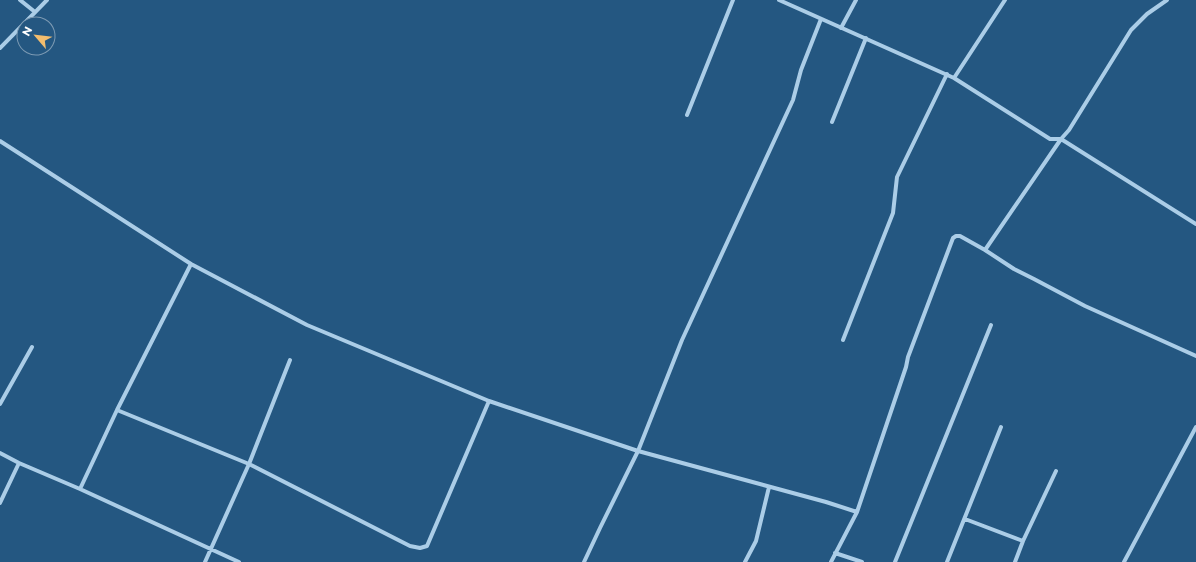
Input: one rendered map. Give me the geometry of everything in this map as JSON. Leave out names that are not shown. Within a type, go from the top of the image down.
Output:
[{"type":"street","points":[[20,0],[35,12]]},
{"type":"street","points":[[0,48],[47,0]]},
{"type":"street","points":[[687,115],[733,0]]},
{"type":"street","points":[[779,0],[947,74],[1050,139],[1061,139],[1196,224]]},
{"type":"street","points":[[841,28],[856,0]]},
{"type":"street","points":[[954,78],[1005,0]]},
{"type":"street","points":[[984,250],[1061,139],[1069,130],[1131,30],[1147,14],[1167,0]]},
{"type":"street","points":[[584,562],[638,451],[682,340],[793,100],[801,70],[821,19]]},
{"type":"street","points":[[832,122],[866,38]]},
{"type":"street","points":[[843,340],[894,213],[897,177],[947,74]]},
{"type":"street","points":[[0,141],[191,264],[307,324],[489,401],[638,451],[826,502],[857,512]]},
{"type":"street","points":[[831,562],[857,512],[906,367],[908,357],[953,238],[956,236],[960,236],[1014,269],[1034,278],[1085,306],[1196,356]]},
{"type":"street","points":[[80,489],[117,410],[191,264]]},
{"type":"street","points":[[895,562],[991,325]]},
{"type":"street","points":[[0,404],[32,348]]},
{"type":"street","points":[[205,562],[249,464],[290,360]]},
{"type":"street","points":[[117,410],[249,464],[415,548],[427,546],[489,401]]},
{"type":"street","points":[[947,562],[1001,427]]},
{"type":"street","points":[[1124,562],[1196,427]]},
{"type":"street","points":[[0,453],[19,463],[80,489],[239,562]]},
{"type":"street","points":[[0,503],[19,463]]},
{"type":"street","points":[[1015,562],[1023,541],[1056,471]]},
{"type":"street","points":[[745,562],[756,541],[769,487]]},
{"type":"street","points":[[965,519],[1023,541]]},
{"type":"street","points":[[835,553],[862,562]]}]
